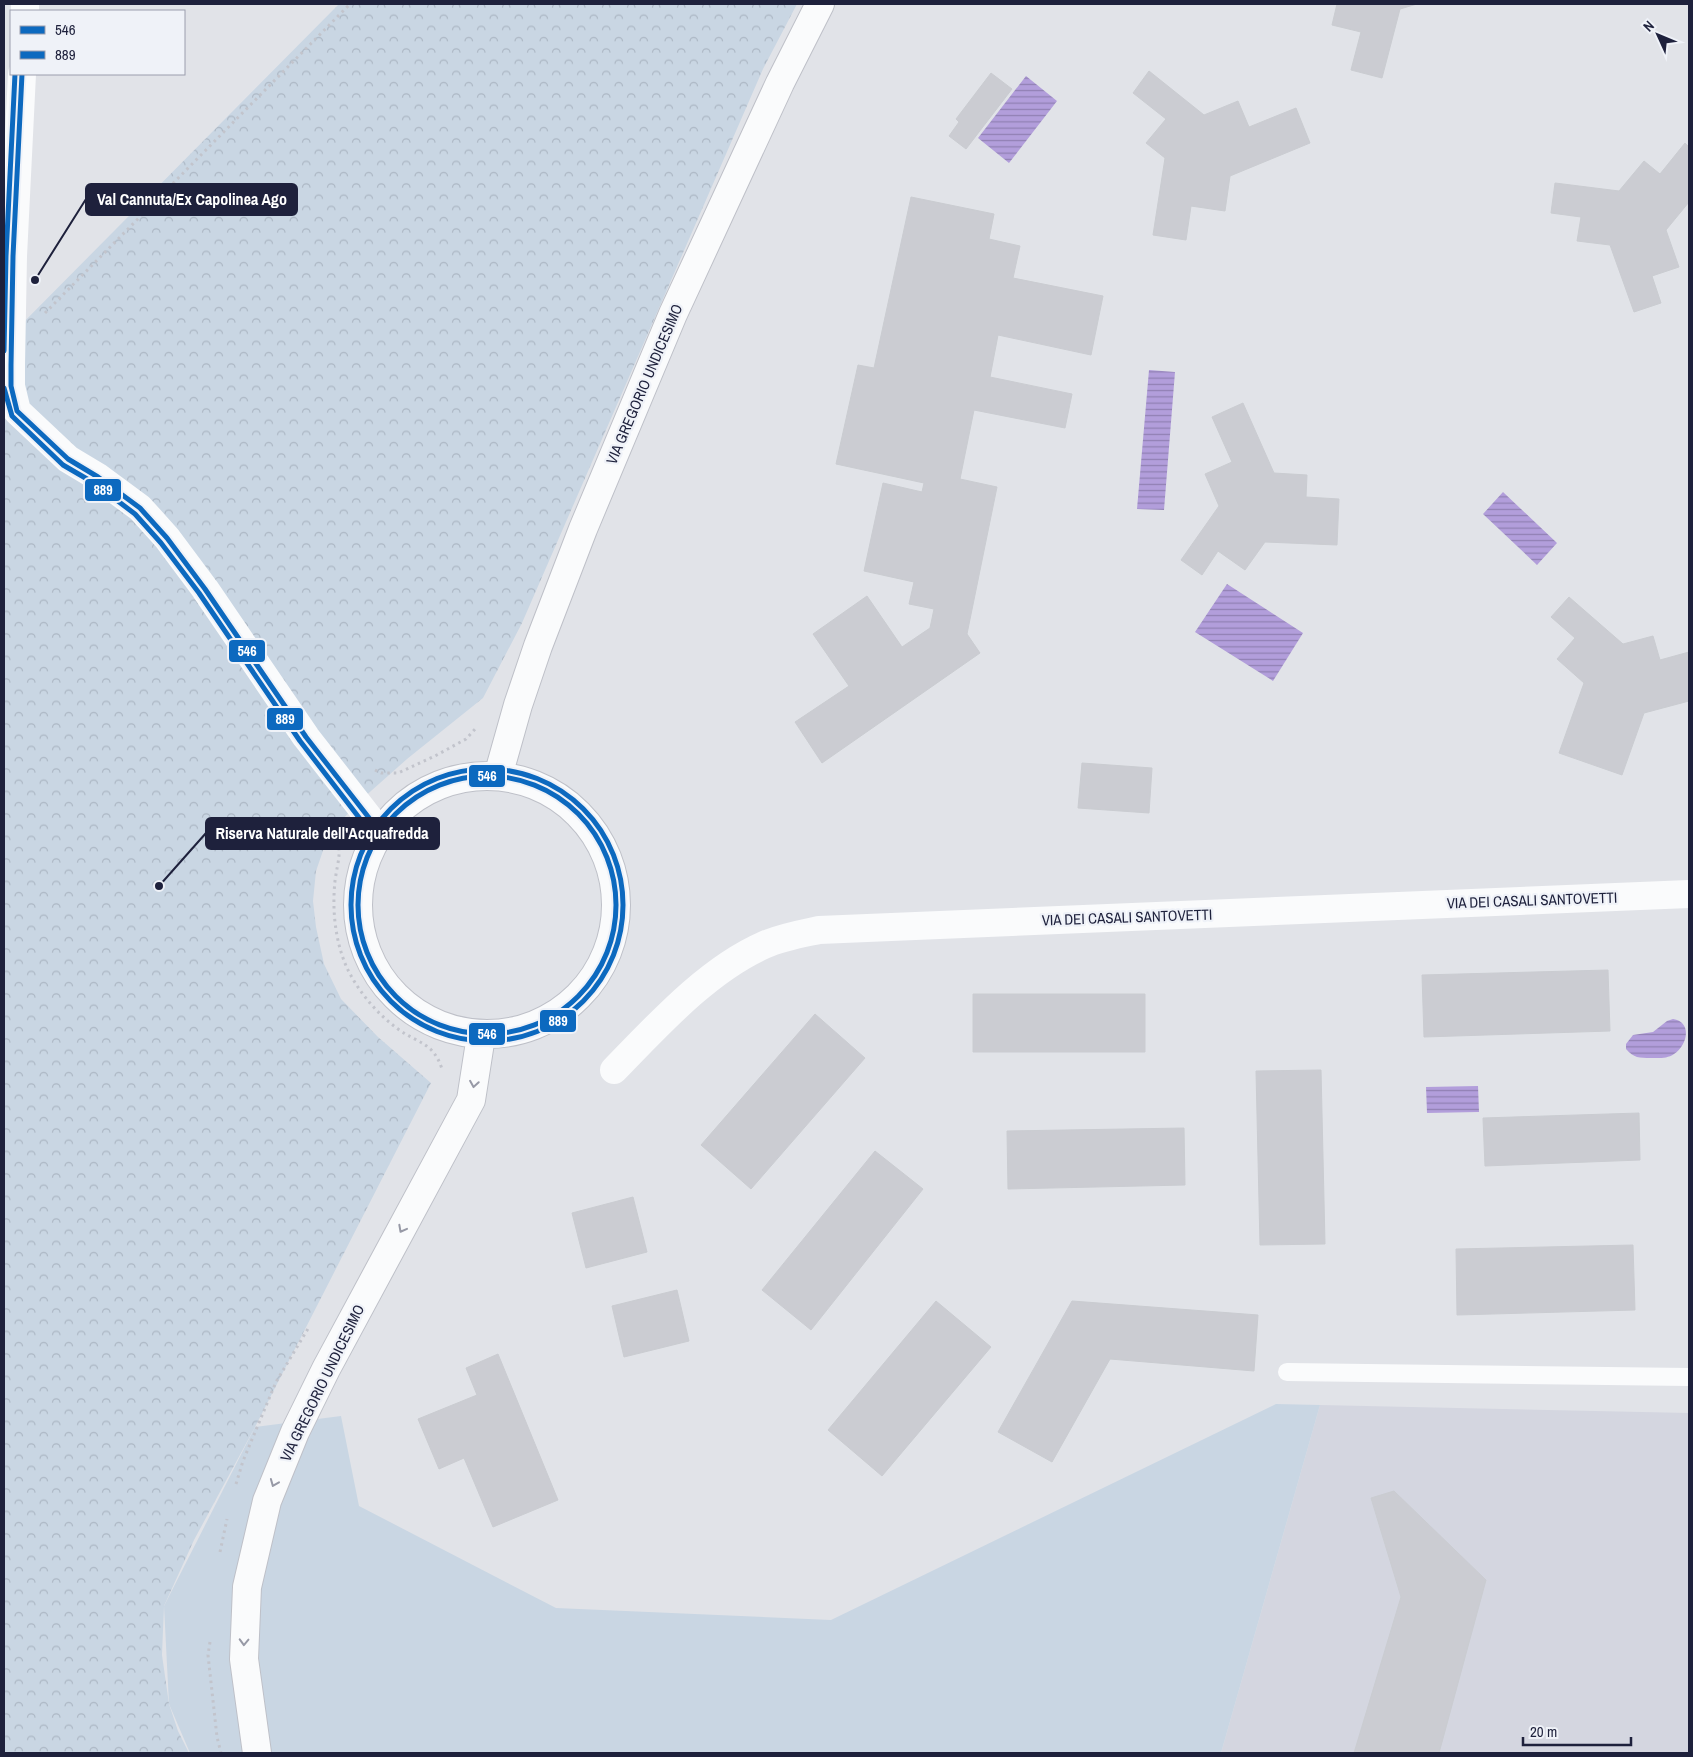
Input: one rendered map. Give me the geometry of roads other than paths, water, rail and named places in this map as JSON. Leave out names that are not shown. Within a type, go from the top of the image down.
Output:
[{"type":"street","name":"VIA GREGORIO UNDICESIMO","points":[[498,776],[518,705],[538,646],[587,520],[673,314],[780,83],[820,4]]},
{"type":"street","points":[[22,75],[7,364],[11,386],[10,417],[68,459],[129,499],[140,508],[167,538],[205,589],[306,737],[380,832]]},
{"type":"street","points":[[477,775],[498,776],[535,784],[561,798],[583,817],[600,841],[611,868],[616,897],[614,927],[606,955],[591,981],[571,1002],[547,1019],[519,1030],[481,1036],[439,1030],[401,1002],[377,974],[362,939],[357,902],[363,866],[380,832],[399,810],[422,793],[449,780],[477,775]]},
{"type":"street","name":"VIA DEI CASALI SANTOVETTI","points":[[614,1070],[675,1009],[709,979],[741,957],[763,945],[786,936],[819,930],[1689,894]]},
{"type":"street","name":"VIA GREGORIO UNDICESIMO","points":[[257,1753],[244,1659],[247,1587],[267,1501],[295,1432],[326,1370],[471,1100],[481,1036]]},
{"type":"lane","points":[[1287,1372],[1689,1377]]},
{"type":"place","name":"Val Cannuta/Ex Capolinea Ago","points":[[35,280]]},
{"type":"place","name":"Riserva Naturale dell'Acquafredda","points":[[159,886]]}]
